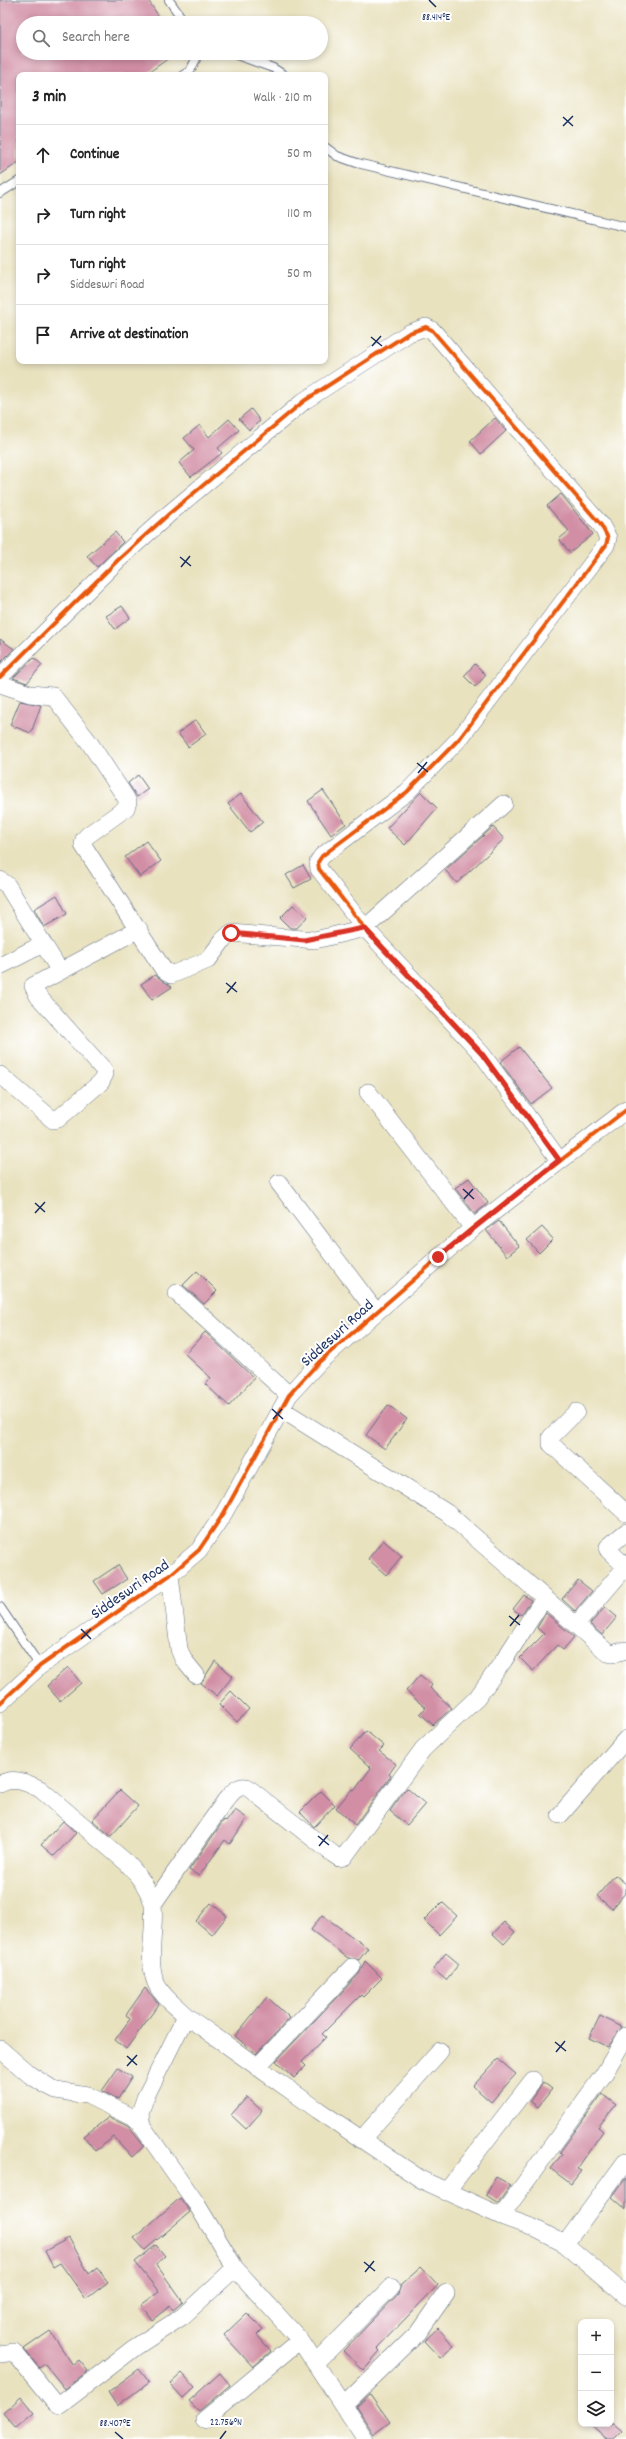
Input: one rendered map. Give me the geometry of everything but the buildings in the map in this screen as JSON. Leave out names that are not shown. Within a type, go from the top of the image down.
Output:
[{"type":"street","points":[[0,677],[144,536],[304,401],[409,333],[426,327],[432,330],[601,525],[608,538],[606,544],[460,738],[408,792],[322,856],[318,862],[319,869],[364,928],[482,1054],[559,1160]]},
{"type":"street","points":[[0,684],[30,694],[53,696],[126,798],[128,802],[126,808],[88,835],[83,842],[163,969],[171,976],[208,960],[223,940],[231,933],[304,940],[364,928],[504,804]]},
{"type":"street","points":[[0,880],[7,885],[60,971]]},
{"type":"street","points":[[0,1075],[46,1117],[53,1120],[58,1119],[103,1079],[104,1070],[34,990],[35,984],[139,929]]},
{"type":"street","points":[[0,966],[43,944]]},
{"type":"street","points":[[368,1092],[473,1228]]},
{"type":"street","name":"Siddeswri Road","points":[[0,1703],[40,1666],[170,1575],[200,1550],[213,1532],[285,1402],[319,1362],[473,1228],[559,1160],[626,1110]]},
{"type":"street","points":[[279,1183],[376,1312]]},
{"type":"street","points":[[177,1293],[285,1402],[447,1513],[608,1653],[626,1650]]},
{"type":"street","points":[[576,1412],[551,1437],[551,1444],[626,1513]]},
{"type":"street","points":[[576,1625],[624,1570],[625,1567],[610,1553],[608,1547],[626,1532]]},
{"type":"street","points":[[170,1575],[179,1649],[183,1659],[196,1675]]},
{"type":"street","points":[[152,1904],[225,1801],[238,1787],[247,1787],[333,1854],[339,1858],[344,1857],[423,1749],[476,1698],[504,1660],[544,1598]]},
{"type":"street","points":[[560,1815],[626,1739]]},
{"type":"street","points":[[0,1784],[13,1780],[23,1781],[40,1789],[127,1863],[138,1875],[152,1904],[154,1975],[158,1987],[166,1998],[186,2016],[361,2140],[422,2180],[501,2216],[534,2228],[564,2244],[626,2296]]},
{"type":"street","points":[[257,2067],[352,1967]]},
{"type":"street","points":[[140,2121],[140,2113],[145,2098],[186,2016]]},
{"type":"street","points":[[501,2216],[604,2074],[626,2036]]},
{"type":"street","points":[[0,2049],[30,2075],[46,2086],[56,2090],[87,2095],[140,2121],[196,2203],[235,2268],[300,2340],[366,2439]]},
{"type":"street","points":[[361,2140],[440,2051]]},
{"type":"street","points":[[446,2192],[533,2080]]},
{"type":"street","points":[[564,2244],[626,2161]]},
{"type":"street","points":[[0,2354],[14,2352],[54,2403],[60,2405],[134,2348],[183,2316],[235,2268]]},
{"type":"street","points":[[316,2363],[391,2287]]},
{"type":"street","points":[[343,2406],[418,2333],[446,2293]]},
{"type":"street","points":[[204,2420],[300,2340]]},
{"type":"lane","points":[[169,0],[180,16]]},
{"type":"lane","points":[[188,72],[196,60]]},
{"type":"lane","points":[[251,60],[279,72]]},
{"type":"lane","points":[[328,149],[337,156],[357,163],[626,227]]},
{"type":"lane","points":[[0,193],[16,183]]},
{"type":"lane","points":[[0,1607],[40,1666]]},
{"type":"cycle path","points":[[0,677],[118,560],[170,513],[304,401],[409,333],[426,327],[432,330],[601,525],[608,538],[606,545],[460,738],[407,792],[322,856],[318,862],[319,869],[365,928],[482,1054],[559,1160]]},
{"type":"cycle path","points":[[0,1703],[40,1666],[170,1575],[199,1550],[224,1513],[289,1395],[319,1362],[473,1228],[626,1110]]},
{"type":"route","points":[[231,933],[315,940],[364,928],[436,1007],[470,1040],[482,1054],[559,1160],[438,1257]]}]
